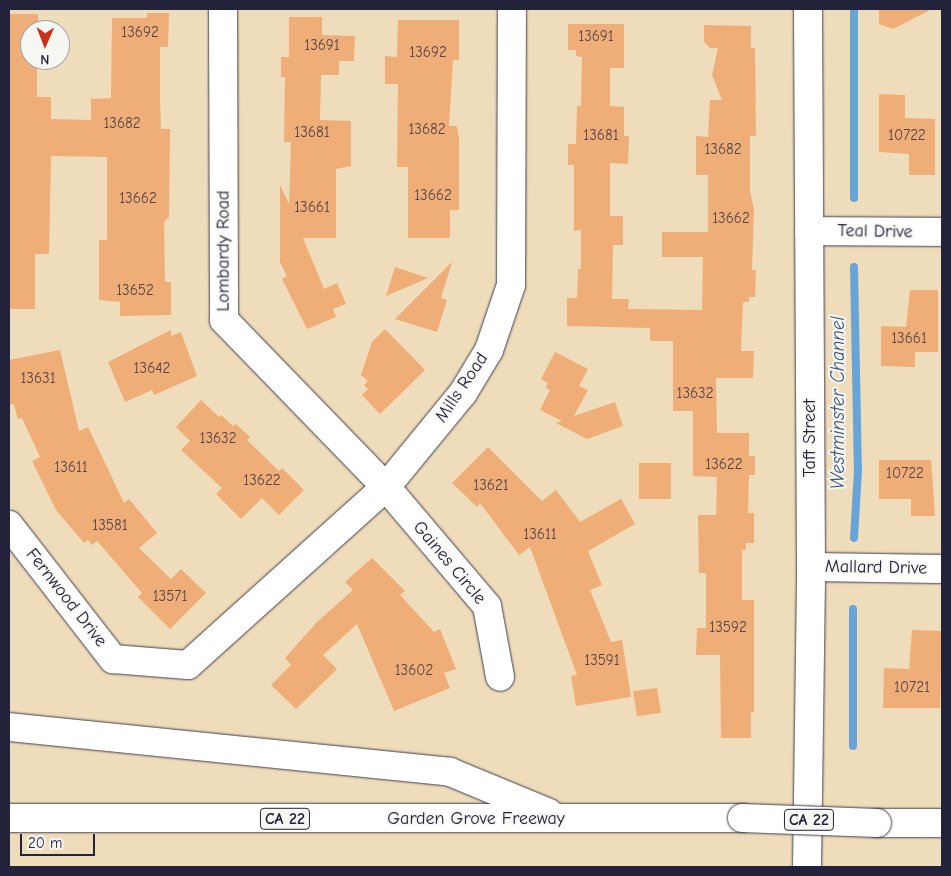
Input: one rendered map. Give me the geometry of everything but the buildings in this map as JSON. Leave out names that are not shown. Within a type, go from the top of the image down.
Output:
[{"type":"main road","name":"Lombardy Road","points":[[223,9],[224,320],[386,487]]},
{"type":"main road","name":"Mills Road","points":[[188,665],[386,487],[464,393],[489,350],[511,285],[512,9]]},
{"type":"main road","name":"Taft Street","points":[[807,867],[811,567],[808,9]]},
{"type":"main road","name":"Teal Drive","points":[[808,231],[942,232]]},
{"type":"main road","name":"Gaines Circle","points":[[386,487],[487,606],[500,677]]},
{"type":"main road","name":"Fernwood Drive","points":[[9,525],[113,659],[188,665]]},
{"type":"main road","name":"Mallard Drive","points":[[811,567],[942,569]]},
{"type":"main road","points":[[9,727],[450,772],[562,819]]},
{"type":"main road","name":"Garden Grove Freeway","points":[[9,818],[742,818],[877,823],[942,823]]},
{"type":"waterway","name":"Westminster Channel","points":[[854,9],[854,198]]},
{"type":"waterway","name":"Westminster Channel","points":[[854,267],[858,469],[854,538]]},
{"type":"waterway","name":"Westminster Channel","points":[[853,609],[853,746]]}]
